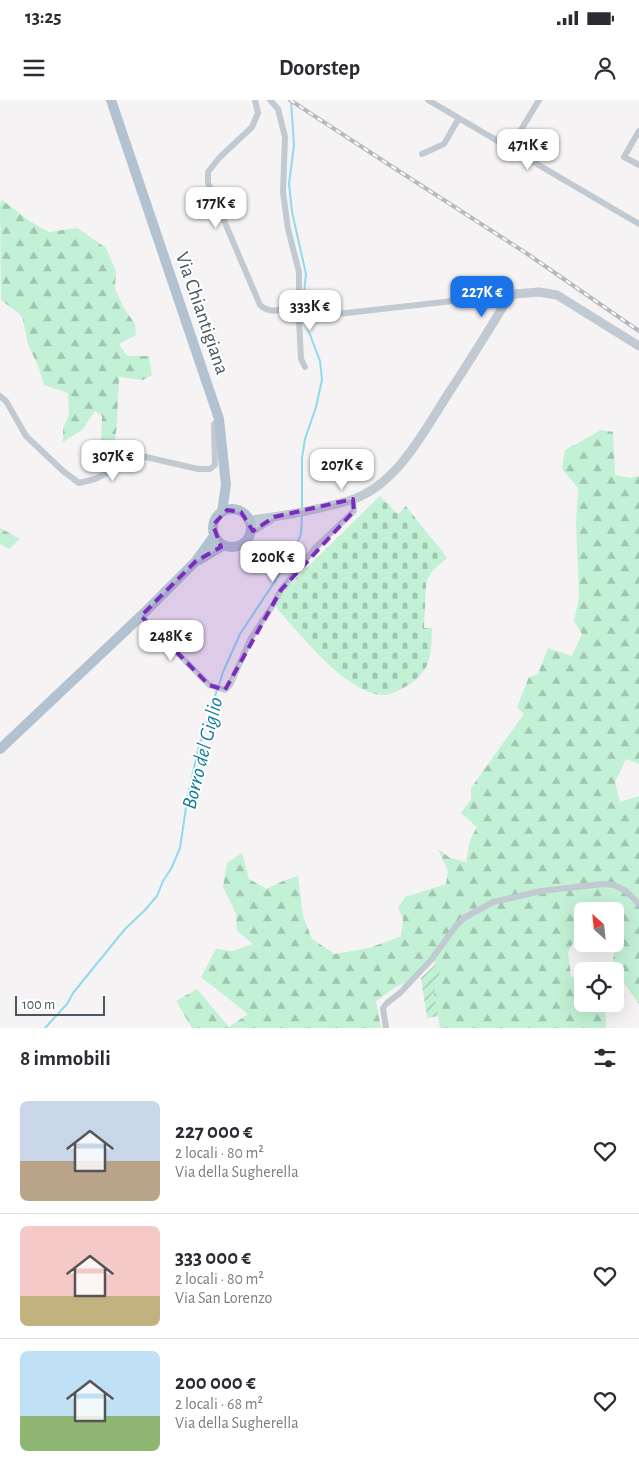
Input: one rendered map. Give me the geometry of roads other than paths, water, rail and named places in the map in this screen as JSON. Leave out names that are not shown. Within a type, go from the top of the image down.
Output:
[{"type":"main road","name":"Via Chiantigiana","points":[[0,749],[141,616],[196,561],[214,536],[215,520],[222,512],[226,485],[219,419],[111,100]]},
{"type":"main road","name":"Via Chiantigiana","points":[[226,485],[237,510],[248,520]]},
{"type":"main road","points":[[222,512],[237,510]]},
{"type":"main road","points":[[248,520],[250,532]]},
{"type":"main road","name":"Via Chiantigiana","points":[[196,561],[224,545],[229,547],[240,545],[250,532]]},
{"type":"main road","points":[[214,536],[224,545]]},
{"type":"street","points":[[255,100],[258,113],[252,127],[219,158],[208,172],[208,183],[260,305],[265,310],[279,311],[300,301]]},
{"type":"street","points":[[270,100],[278,109],[285,137],[283,192],[288,229],[299,272],[301,358],[305,367]]},
{"type":"street","points":[[428,100],[639,224]]},
{"type":"street","points":[[510,148],[539,100]]},
{"type":"street","points":[[422,154],[444,144],[459,118]]},
{"type":"street","points":[[639,131],[624,157],[639,165]]},
{"type":"street","points":[[320,316],[539,292],[557,295],[639,346]]},
{"type":"street","points":[[248,520],[293,514],[354,500],[377,487],[396,470],[414,446],[506,302],[514,294]]},
{"type":"street","points":[[0,396],[6,401],[26,436],[63,471],[79,482],[95,479],[137,458],[146,457],[198,470],[210,469],[214,465],[214,424],[219,419]]},
{"type":"street","points":[[141,616],[209,685],[225,690],[230,685],[250,638],[281,590],[315,548],[354,510],[354,500]]},
{"type":"street","points":[[250,532],[274,517]]},
{"type":"street","points":[[386,1028],[383,1008],[387,1003],[400,993],[431,960],[464,918],[492,902],[541,891],[603,884],[614,885],[626,891],[639,904]]},
{"type":"waterway","name":"Borro del Giglio","points":[[291,100],[294,145],[289,184],[292,212],[306,274],[304,293],[305,314],[309,332],[320,361],[322,380],[316,407],[305,439],[302,458],[302,509]]},
{"type":"waterway","name":"Borro del Giglio","points":[[219,685],[240,634],[291,557],[301,534],[302,516]]},
{"type":"waterway","name":"Borro del Giglio","points":[[45,1028],[67,1004],[73,993],[125,929],[157,896],[163,881],[171,869],[180,848],[188,794],[199,746],[217,690]]},
{"type":"railway","points":[[290,100],[529,255],[639,331]]}]
